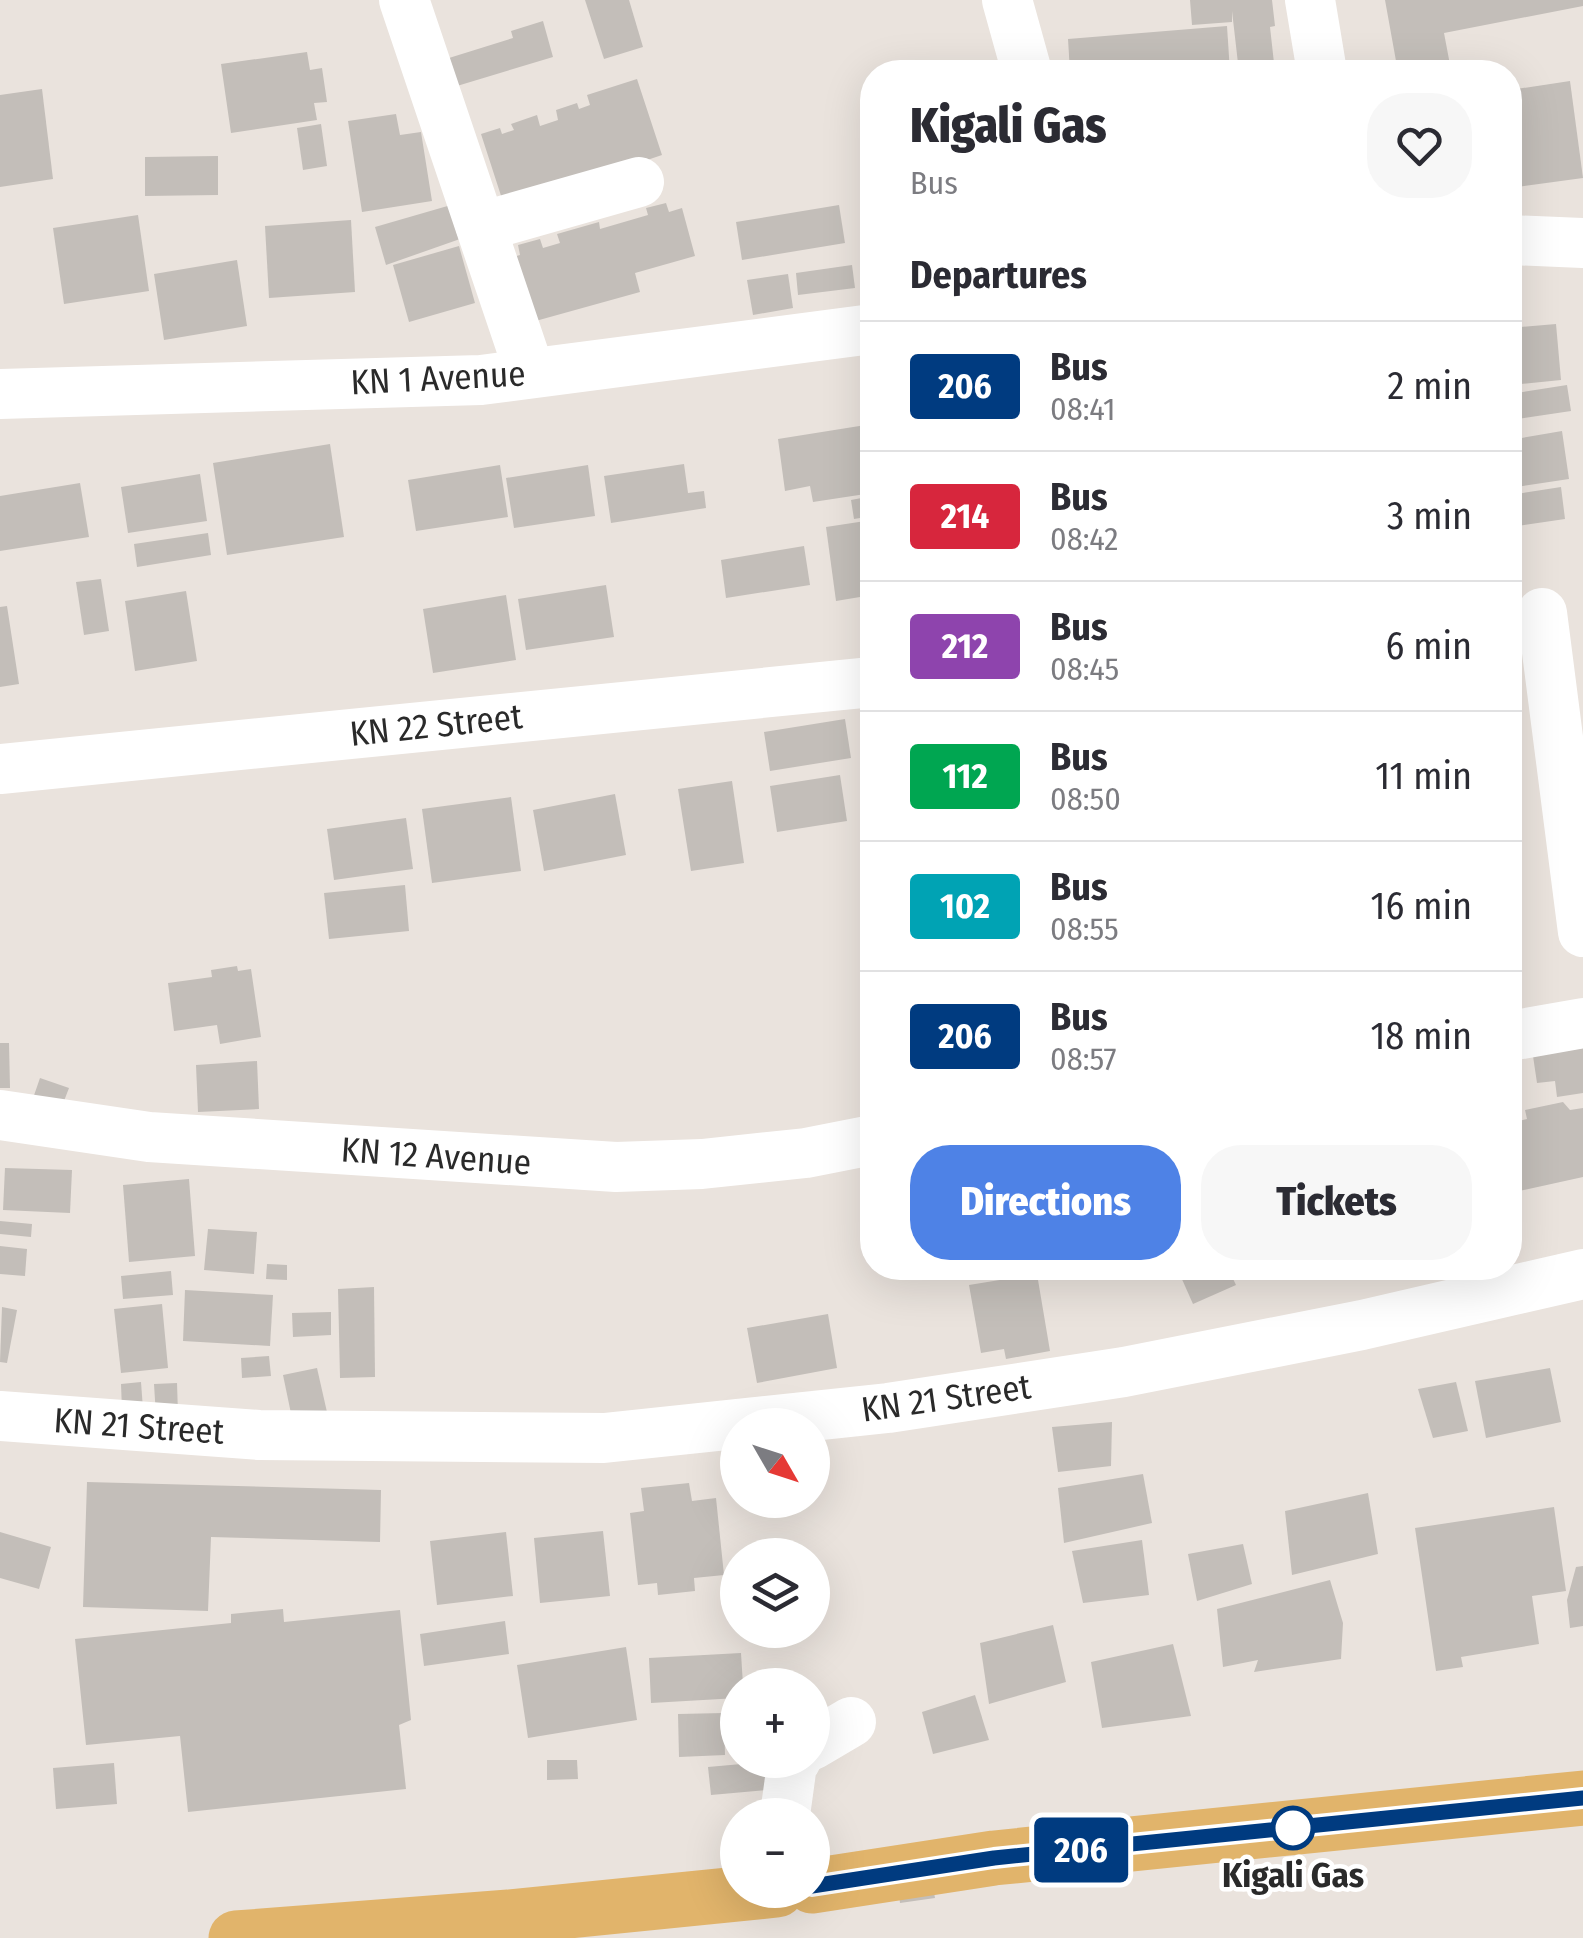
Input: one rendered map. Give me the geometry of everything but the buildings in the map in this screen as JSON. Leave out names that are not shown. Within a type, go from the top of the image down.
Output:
[{"type":"main road","points":[[830,1883],[994,1858],[1583,1798]]},
{"type":"main road","points":[[236,1938],[720,1896]]},
{"type":"street","points":[[404,0],[530,374]]},
{"type":"street","points":[[1007,0],[1024,60]]},
{"type":"street","points":[[1310,0],[1320,60]]},
{"type":"street","points":[[481,227],[640,182]]},
{"type":"street","points":[[1522,240],[1583,243]]},
{"type":"street","name":"KN 1 Avenue","points":[[0,394],[482,380],[860,331]]},
{"type":"street","points":[[1545,613],[1583,932]]},
{"type":"street","name":"KN 22 Street","points":[[0,769],[860,683]]},
{"type":"street","points":[[1522,1034],[1583,1022]]},
{"type":"street","name":"KN 12 Avenue","points":[[0,1115],[149,1138],[616,1167],[720,1162],[860,1142]]},
{"type":"street","name":"KN 21 Street","points":[[0,1416],[259,1435],[604,1438],[888,1408],[1087,1378],[1362,1325],[1583,1274]]},
{"type":"bus line","name":"206","points":[[830,1883],[994,1858],[1583,1798]]},
{"type":"place","name":"Kigali Gas","points":[[1293,1828]]}]
